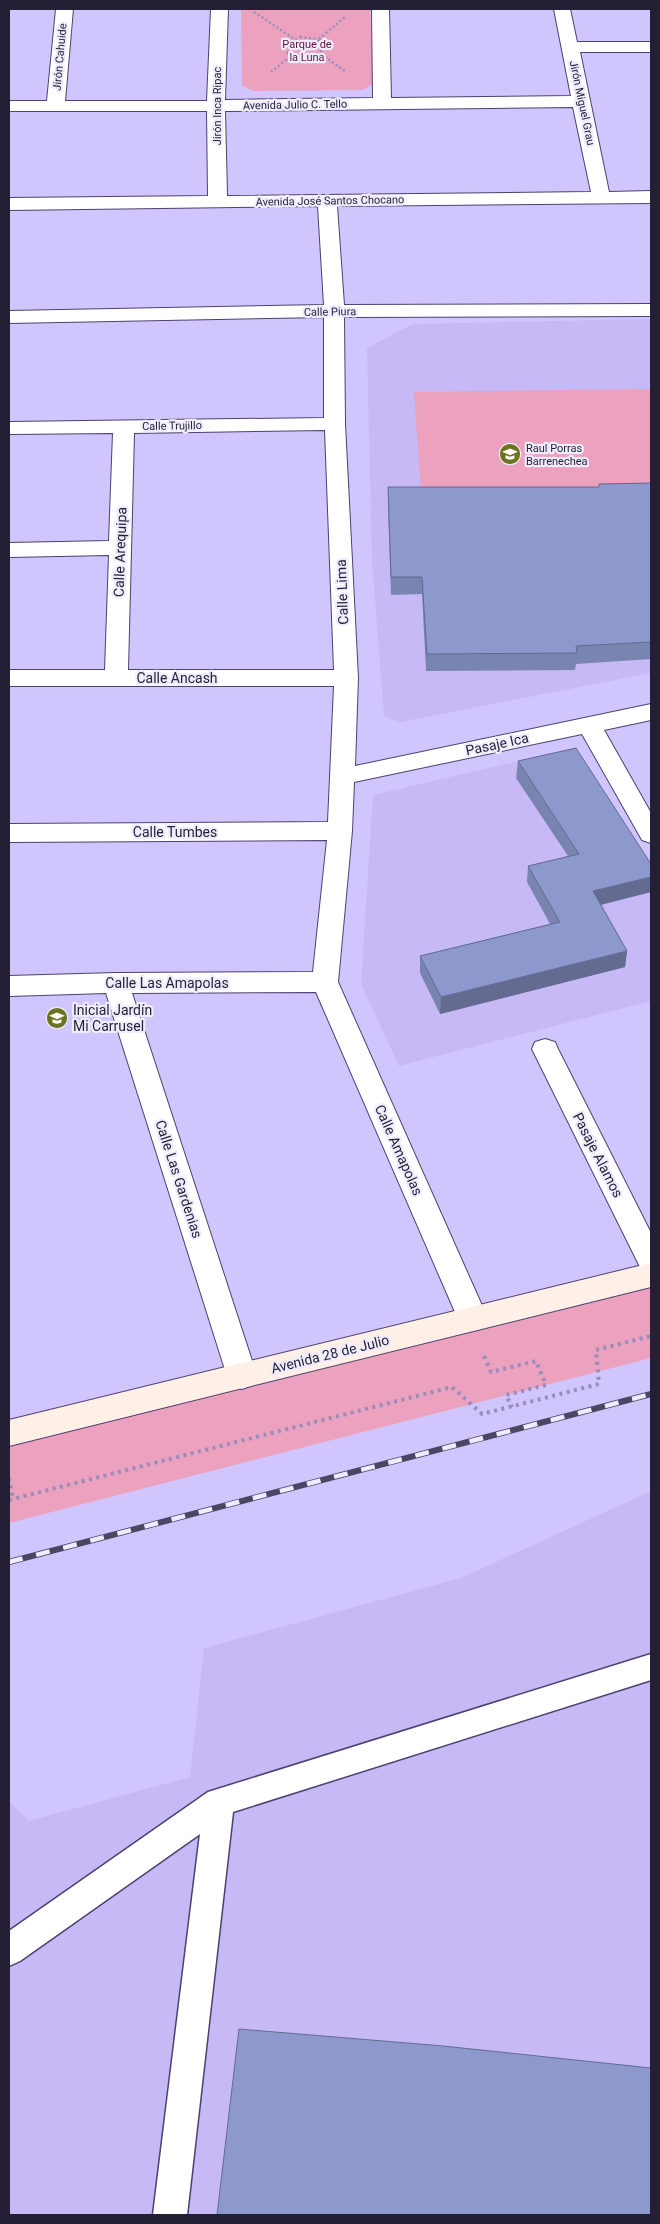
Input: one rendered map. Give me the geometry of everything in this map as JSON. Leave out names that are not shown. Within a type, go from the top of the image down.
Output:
[{"type":"street","name":"Jirón Cahuide","points":[[56,106],[64,9]]},
{"type":"street","name":"Jirón Inca Ripac","points":[[218,203],[216,106],[219,9]]},
{"type":"street","points":[[380,9],[382,104]]},
{"type":"street","name":"Jirón Miguel Grau","points":[[562,9],[601,197]]},
{"type":"street","points":[[570,47],[651,46]]},
{"type":"street","name":"Avenida Julio C. Tello","points":[[9,106],[582,102]]},
{"type":"street","name":"Avenida José Santos Chocano","points":[[9,204],[651,197]]},
{"type":"street","name":"Calle Lima","points":[[325,982],[344,776],[346,678],[335,424],[334,311],[327,201]]},
{"type":"street","name":"Calle Piura","points":[[9,317],[334,311],[651,310]]},
{"type":"street","name":"Calle Trujillo","points":[[9,428],[335,424]]},
{"type":"street","name":"Calle Arequipa","points":[[116,678],[124,426]]},
{"type":"street","points":[[9,550],[120,548]]},
{"type":"street","name":"Calle Ancash","points":[[9,678],[346,678]]},
{"type":"street","name":"Pasaje Ica","points":[[344,776],[651,712]]},
{"type":"street","points":[[589,725],[651,834]]},
{"type":"street","name":"Calle Tumbes","points":[[9,833],[340,831]]},
{"type":"street","name":"Calle Las Amapolas","points":[[9,986],[116,983],[325,982]]},
{"type":"street","name":"Calle Amapolas","points":[[325,982],[472,1319]]},
{"type":"street","name":"Calle Las Gardenias","points":[[116,983],[242,1376]]},
{"type":"street","name":"Pasaje Alamos","points":[[545,1049],[651,1261]]},
{"type":"street","name":"Avenida 28 de Julio","points":[[9,1434],[651,1274]]},
{"type":"lane","points":[[9,1950],[219,1802],[651,1667]]},
{"type":"lane","points":[[170,2215],[219,1802]]},
{"type":"path","points":[[249,9],[292,38]]},
{"type":"path","points":[[319,39],[348,15]]},
{"type":"path","points":[[303,36],[319,39],[327,47],[321,54],[308,58],[291,56],[283,48],[292,38],[303,36]]},
{"type":"path","points":[[9,1478],[11,1500],[452,1387],[482,1414],[599,1384],[596,1350],[651,1336]]},
{"type":"path","points":[[481,1347],[491,1372],[536,1361],[546,1385],[506,1395],[512,1407]]},
{"type":"shaded area","name":"Raul Porras Barrenechea","points":[[651,319],[651,673],[400,722],[384,716],[372,560],[367,348],[413,324]]},
{"type":"shaded area","points":[[575,748],[651,884],[651,1001],[399,1066],[361,984],[373,795]]},
{"type":"shaded area","points":[[651,1491],[651,2215],[9,2215],[9,1801],[29,1821],[190,1777],[204,1648],[461,1578]]},
{"type":"green space","name":"Parque de la Luna","points":[[241,9],[370,9],[373,84],[363,90],[253,91],[242,85]]},
{"type":"green space","points":[[651,389],[651,490],[421,493],[414,392]]},
{"type":"green space","points":[[651,1285],[651,1358],[9,1523],[9,1444]]},
{"type":"building","points":[[651,483],[651,642],[576,646],[577,653],[427,654],[422,577],[391,577],[388,487],[599,487],[599,484]]},
{"type":"building","points":[[576,748],[651,864],[651,877],[593,891],[627,951],[441,997],[420,956],[560,922],[528,866],[579,854],[518,761]]},
{"type":"building","points":[[239,2029],[443,2046],[651,2068],[651,2215],[217,2215]]},
{"type":"railway","points":[[9,1562],[651,1394]]},
{"type":"place","name":"Raul Porras Barrenechea","points":[[510,454]]},
{"type":"place","name":"Inicial Jardín Mi Carrusel","points":[[57,1018]]}]
